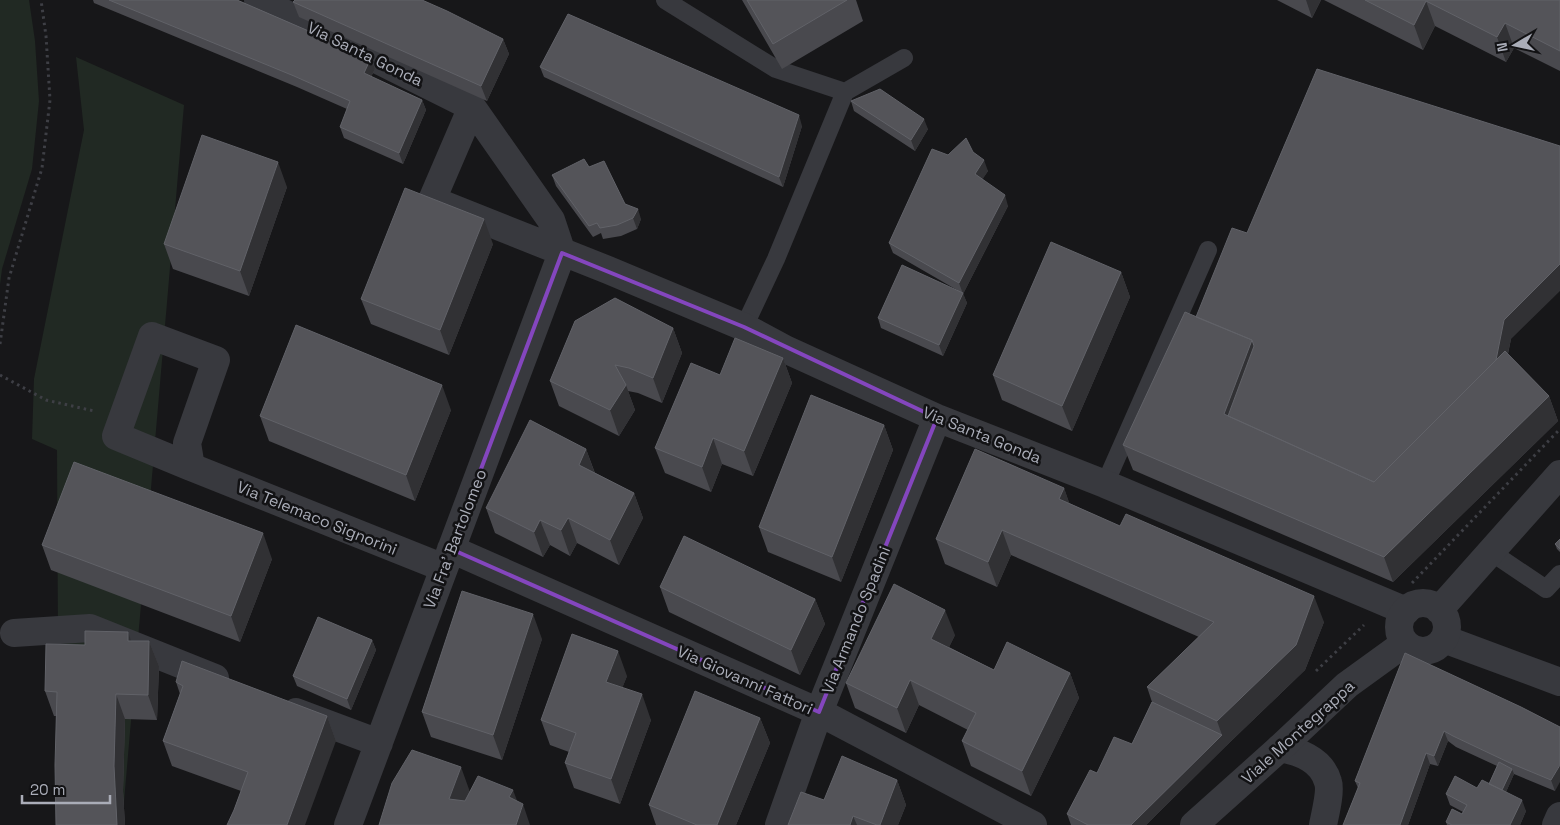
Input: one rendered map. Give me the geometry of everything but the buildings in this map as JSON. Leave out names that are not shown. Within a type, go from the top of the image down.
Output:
[{"type":"street","name":"Via Santa Gonda","points":[[269,2],[472,106],[551,220],[562,253]]},
{"type":"street","name":"Via Santa Gonda","points":[[472,106],[432,200],[608,270],[744,327],[787,350],[937,418],[1105,484],[1406,611]]},
{"type":"street","name":"Via Fra' Bartolomeo","points":[[348,825],[562,253]]},
{"type":"street","name":"Via Telemaco Signorini","points":[[191,467],[187,443],[216,360],[152,336],[116,436],[191,467],[447,558]]},
{"type":"street","name":"Via Armando Spadini","points":[[780,825],[819,712],[937,418]]},
{"type":"street","points":[[1439,610],[1560,474]]},
{"type":"street","name":"Via Giovanni Fattori","points":[[447,558],[819,712],[1033,825]]},
{"type":"street","points":[[1426,603],[1433,605],[1439,610],[1447,624],[1444,639],[1433,649],[1425,651],[1410,648],[1401,637],[1399,623],[1406,611],[1412,606],[1426,603]]},
{"type":"street","points":[[14,633],[90,628],[239,688]]},
{"type":"street","points":[[1444,639],[1560,682]]},
{"type":"street","name":"Viale Montegrappa","points":[[1194,825],[1347,685],[1405,643]]},
{"type":"street","points":[[275,704],[379,743]]},
{"type":"street","points":[[1280,748],[1298,751],[1319,764],[1329,784],[1323,825]]},
{"type":"street","points":[[1556,825],[1560,816]]},
{"type":"lane","points":[[666,0],[776,69],[846,92]]},
{"type":"lane","points":[[744,327],[776,259],[846,92],[904,58]]},
{"type":"lane","points":[[1105,484],[1208,250]]},
{"type":"lane","points":[[1491,552],[1546,589],[1560,574]]},
{"type":"path","points":[[0,344],[9,278],[42,168],[50,100],[46,36],[41,0]]},
{"type":"path","points":[[0,375],[46,400],[123,417]]},
{"type":"path","points":[[1422,573],[1560,429]]},
{"type":"highlighted area","points":[[562,253],[744,327],[937,418],[819,712],[451,549]]},
{"type":"shaded area","points":[[0,0],[29,0],[35,41],[39,101],[32,169],[2,269],[0,285]]},
{"type":"shaded area","points":[[76,57],[184,105],[122,825],[59,825],[57,450],[32,439],[34,379],[84,130]]}]
